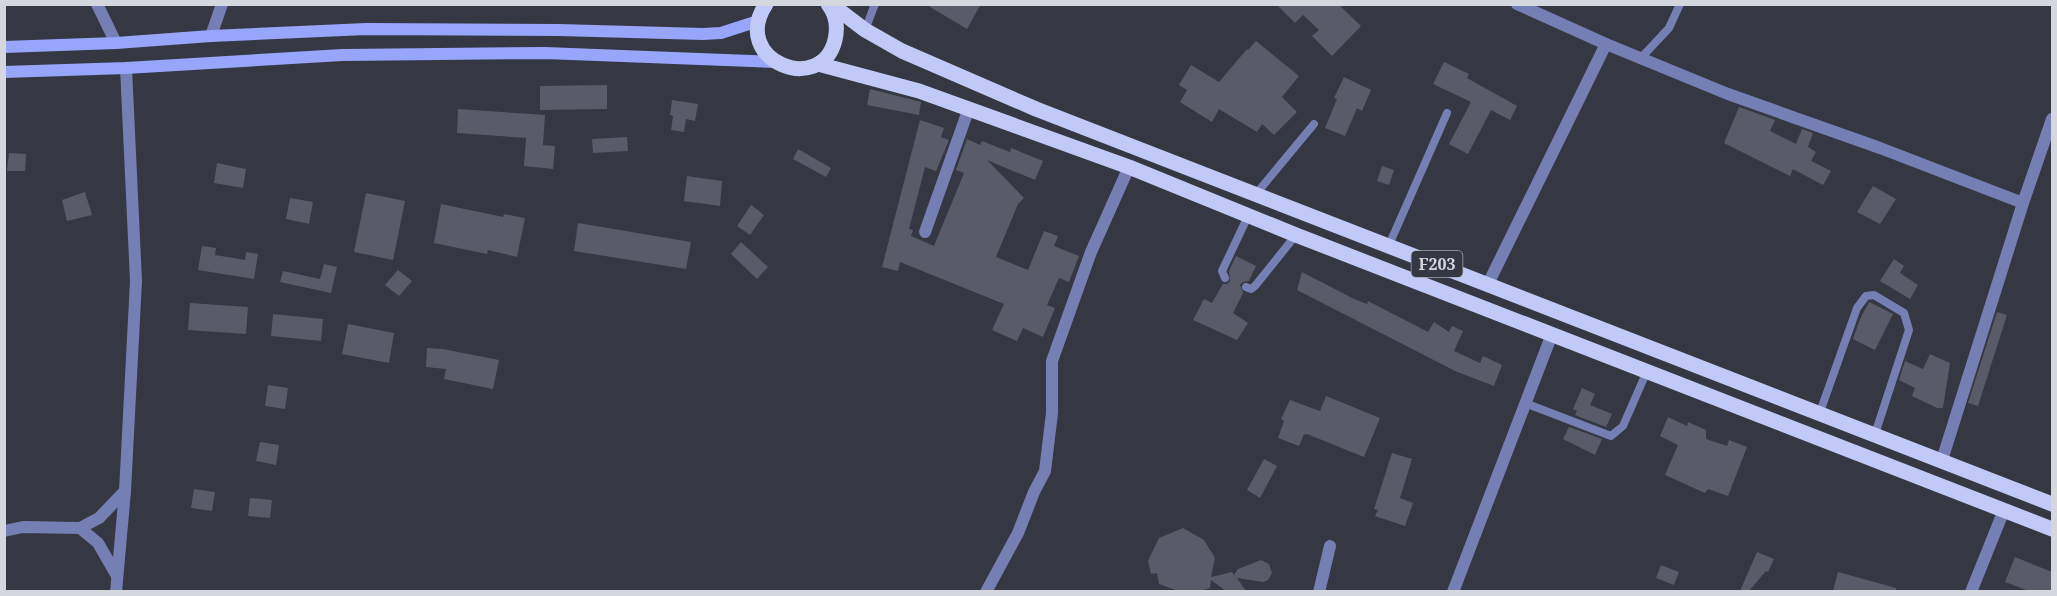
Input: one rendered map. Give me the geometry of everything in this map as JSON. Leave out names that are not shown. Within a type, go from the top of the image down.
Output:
[{"type":"main road","points":[[4,72],[126,68],[342,55],[545,53],[774,62],[788,68],[803,69],[818,64],[828,56],[834,45],[837,32],[836,20],[829,4]]},
{"type":"main road","name":"F203","points":[[829,4],[865,30],[902,51],[1036,109],[2052,504]]},
{"type":"main road","points":[[4,47],[366,29],[559,30],[703,34],[721,33],[760,10]]},
{"type":"main road","points":[[760,10],[758,30],[762,48],[774,62]]},
{"type":"main road","name":"F203","points":[[818,64],[900,85],[1129,167],[1296,235],[2052,529]]},
{"type":"street","points":[[97,4],[116,43]]},
{"type":"street","points":[[211,36],[222,4]]},
{"type":"street","points":[[1517,4],[1606,44],[1728,94],[1880,148],[2023,203]]},
{"type":"street","points":[[1488,284],[1606,44]]},
{"type":"street","points":[[116,591],[125,491],[136,281],[126,68]]},
{"type":"street","points":[[925,232],[969,108]]},
{"type":"street","points":[[1942,460],[2023,203],[2052,119]]},
{"type":"street","points":[[986,591],[1018,533],[1034,492],[1046,471],[1052,413],[1052,361],[1091,252],[1129,167]]},
{"type":"street","points":[[1453,591],[1552,334]]},
{"type":"street","points":[[4,531],[23,527],[80,528],[99,518],[125,491]]},
{"type":"street","points":[[1971,591],[2004,510]]},
{"type":"street","points":[[80,528],[98,543],[118,576]]},
{"type":"street","points":[[1319,591],[1330,546]]},
{"type":"lane","points":[[865,30],[875,4]]},
{"type":"lane","points":[[1641,58],[1669,28],[1680,4]]},
{"type":"lane","points":[[1389,245],[1447,113]]},
{"type":"lane","points":[[1256,194],[1314,124]]},
{"type":"lane","points":[[1225,278],[1222,271],[1248,216]]},
{"type":"lane","points":[[1246,286],[1251,289],[1255,286],[1296,235]]},
{"type":"lane","points":[[1820,412],[1857,308],[1866,296],[1874,295],[1904,313],[1909,330],[1875,434]]},
{"type":"lane","points":[[1525,403],[1611,436],[1623,426],[1647,371]]},
{"type":"building","points":[[925,4],[981,4],[967,29]]},
{"type":"building","points":[[1276,4],[1338,4],[1361,26],[1332,56],[1312,36],[1319,30],[1303,15],[1295,23]]},
{"type":"building","points":[[1256,41],[1299,76],[1282,97],[1297,112],[1274,135],[1262,124],[1257,132],[1219,109],[1212,122],[1180,102],[1187,90],[1179,85],[1191,65],[1219,82]]},
{"type":"building","points":[[1444,62],[1469,74],[1467,78],[1517,106],[1510,120],[1491,110],[1468,154],[1449,144],[1471,102],[1433,84]]},
{"type":"building","points":[[1344,77],[1371,90],[1362,111],[1357,108],[1345,136],[1325,128],[1337,99],[1334,98]]},
{"type":"building","points":[[607,85],[607,109],[540,110],[540,86]]},
{"type":"building","points":[[870,89],[921,102],[919,115],[867,105]]},
{"type":"building","points":[[672,100],[698,104],[695,121],[686,119],[684,132],[671,130]]},
{"type":"building","points":[[1739,107],[1775,120],[1770,131],[1796,144],[1802,129],[1813,133],[1808,147],[1816,152],[1811,161],[1831,171],[1823,185],[1793,169],[1790,176],[1724,143]]},
{"type":"building","points":[[458,109],[545,115],[543,145],[555,146],[553,169],[524,166],[526,138],[457,133]]},
{"type":"building","points":[[920,120],[944,128],[941,137],[949,140],[936,171],[925,167],[909,229],[913,230],[911,236],[934,246],[964,173],[956,170],[967,139],[980,145],[982,141],[1010,152],[1011,148],[1043,161],[1035,180],[987,160],[1024,198],[1018,204],[996,257],[1028,270],[1044,231],[1058,236],[1054,246],[1079,256],[1069,282],[1059,278],[1047,305],[1055,308],[1043,337],[1023,328],[1017,341],[992,330],[1004,304],[900,262],[898,271],[882,267]]},
{"type":"building","points":[[627,137],[628,151],[593,153],[592,139]]},
{"type":"building","points":[[798,149],[831,168],[826,177],[793,159]]},
{"type":"building","points":[[9,153],[26,154],[25,171],[7,171]]},
{"type":"building","points":[[217,163],[246,169],[243,188],[214,183]]},
{"type":"building","points":[[1382,166],[1394,170],[1389,185],[1377,181]]},
{"type":"building","points":[[687,176],[722,181],[720,206],[684,201]]},
{"type":"building","points":[[1873,186],[1896,199],[1880,224],[1857,212]]},
{"type":"building","points":[[85,192],[92,215],[67,221],[62,200]]},
{"type":"building","points":[[366,193],[405,201],[393,260],[354,252]]},
{"type":"building","points":[[290,198],[313,202],[309,224],[286,219]]},
{"type":"building","points":[[441,204],[503,217],[504,214],[525,218],[517,257],[488,250],[487,254],[434,243]]},
{"type":"building","points":[[751,205],[764,215],[750,235],[737,226]]},
{"type":"building","points":[[578,223],[691,242],[686,269],[574,251]]},
{"type":"building","points":[[741,242],[768,267],[757,279],[731,254]]},
{"type":"building","points":[[202,246],[216,248],[215,255],[245,260],[246,252],[258,254],[254,279],[198,270]]},
{"type":"building","points":[[1236,256],[1256,266],[1249,281],[1240,285],[1243,293],[1233,313],[1248,323],[1237,340],[1193,320],[1204,299],[1212,303],[1223,284],[1230,281],[1229,271]]},
{"type":"building","points":[[1894,259],[1904,266],[1900,273],[1918,285],[1910,299],[1880,281]]},
{"type":"building","points":[[324,264],[337,267],[331,293],[280,282],[283,271],[320,279]]},
{"type":"building","points":[[398,270],[412,281],[399,296],[385,285]]},
{"type":"building","points":[[1302,272],[1354,299],[1367,304],[1368,301],[1428,332],[1434,322],[1449,332],[1452,326],[1463,331],[1454,351],[1480,363],[1483,356],[1502,365],[1494,386],[1455,371],[1297,290]]},
{"type":"building","points":[[1869,302],[1893,314],[1875,350],[1853,339]]},
{"type":"building","points":[[190,303],[248,307],[246,334],[188,330]]},
{"type":"building","points":[[1997,312],[2007,315],[1978,406],[1968,403]]},
{"type":"building","points":[[273,314],[323,319],[321,341],[271,336]]},
{"type":"building","points":[[348,324],[394,333],[389,363],[342,354]]},
{"type":"building","points":[[427,348],[499,360],[493,389],[444,379],[446,369],[426,367]]},
{"type":"building","points":[[1930,354],[1950,363],[1943,408],[1937,408],[1912,396],[1915,388],[1899,380],[1905,361],[1923,369]]},
{"type":"building","points":[[268,385],[288,388],[285,409],[265,406]]},
{"type":"building","points":[[1582,388],[1595,394],[1590,405],[1612,414],[1606,427],[1575,415],[1577,411],[1573,409]]},
{"type":"building","points":[[1326,396],[1380,418],[1364,457],[1307,434],[1304,434],[1299,446],[1278,438],[1284,421],[1281,419],[1290,400],[1320,411]]},
{"type":"building","points":[[1668,417],[1687,426],[1688,422],[1706,430],[1706,439],[1727,446],[1729,440],[1747,447],[1728,496],[1708,489],[1705,493],[1665,475],[1678,445],[1660,436]]},
{"type":"building","points":[[1569,427],[1602,439],[1595,455],[1563,439]]},
{"type":"building","points":[[260,442],[279,445],[276,465],[256,461]]},
{"type":"building","points":[[1392,453],[1412,459],[1400,498],[1413,503],[1405,526],[1375,516],[1378,510],[1374,509]]},
{"type":"building","points":[[1264,459],[1277,466],[1260,498],[1247,490]]},
{"type":"building","points":[[194,489],[215,492],[212,511],[191,508]]},
{"type":"building","points":[[250,498],[272,500],[270,518],[248,516]]},
{"type":"building","points":[[1183,528],[1204,540],[1215,558],[1211,577],[1232,572],[1234,575],[1238,569],[1261,560],[1269,564],[1272,573],[1268,580],[1263,582],[1237,578],[1246,591],[1226,591],[1211,580],[1210,588],[1200,591],[1178,591],[1159,584],[1157,573],[1151,574],[1148,561],[1159,538]]},
{"type":"building","points":[[1757,552],[1774,559],[1768,572],[1766,571],[1749,591],[1740,591]]},
{"type":"building","points":[[2015,557],[2052,572],[2052,591],[2029,591],[2005,582]]},
{"type":"building","points":[[1661,565],[1679,572],[1674,585],[1656,578]]},
{"type":"building","points":[[1838,572],[1896,588],[1896,591],[1833,591]]}]
